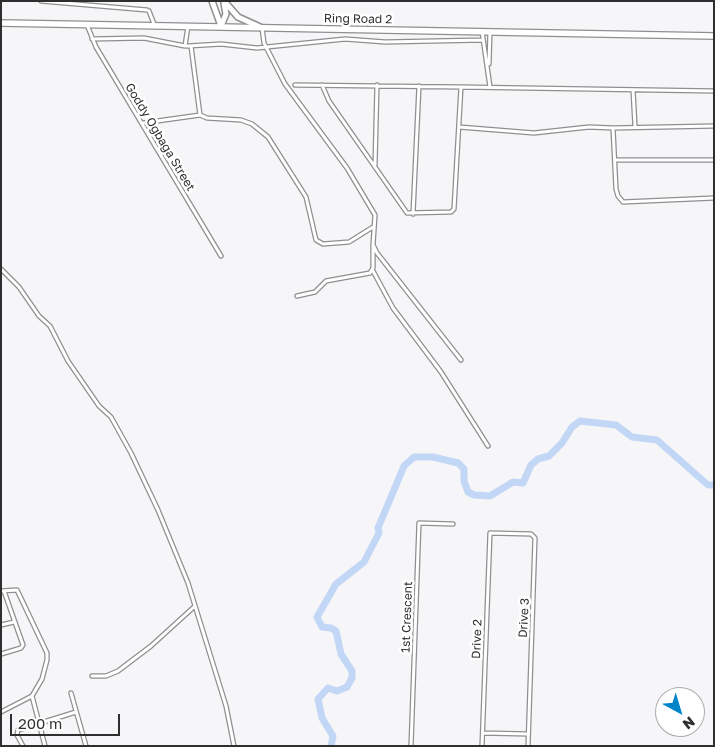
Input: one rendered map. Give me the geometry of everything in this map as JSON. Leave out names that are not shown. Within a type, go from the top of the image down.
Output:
[{"type":"main road","points":[[210,1],[219,26]]},
{"type":"main road","points":[[219,26],[226,14],[224,1]]},
{"type":"main road","points":[[224,1],[238,17],[261,27]]},
{"type":"main road","name":"Ring Road 2","points":[[1,24],[154,24],[714,36]]},
{"type":"street","points":[[41,1],[146,10],[149,11],[154,24]]},
{"type":"street","name":"Goddy Ogbaga Street","points":[[87,25],[92,39],[221,256]]},
{"type":"street","points":[[185,46],[188,26]]},
{"type":"street","points":[[261,27],[266,46],[285,84],[347,168],[375,215],[373,271],[393,308],[441,372],[488,446]]},
{"type":"street","points":[[482,30],[490,87]]},
{"type":"street","points":[[488,65],[490,30]]},
{"type":"street","points":[[92,39],[144,38],[185,46],[211,44],[257,48],[345,39],[385,42],[483,40]]},
{"type":"street","points":[[191,46],[200,115]]},
{"type":"street","points":[[296,84],[714,91]]},
{"type":"street","points":[[322,85],[329,101],[374,166],[406,211],[413,214],[450,212],[454,209],[461,87]]},
{"type":"street","points":[[374,166],[377,85]]},
{"type":"street","points":[[413,214],[419,86]]},
{"type":"street","points":[[633,90],[635,126]]},
{"type":"street","points":[[143,123],[200,115],[207,118],[240,120],[252,124],[268,137],[306,197],[314,235],[319,243],[349,242],[374,227]]},
{"type":"street","points":[[459,127],[534,133],[589,127],[714,126]]},
{"type":"street","points":[[613,128],[616,189],[618,196],[623,202],[714,198]]},
{"type":"street","points":[[615,160],[714,160]]},
{"type":"street","points":[[373,245],[461,360]]},
{"type":"street","points":[[1,269],[19,287],[38,316],[50,326],[68,361],[99,406],[111,417],[158,510],[179,558],[195,606],[226,706],[234,746]]},
{"type":"street","points":[[297,296],[315,292],[326,281],[373,271]]},
{"type":"street","name":"1st Crescent","points":[[411,746],[419,523],[453,524]]},
{"type":"street","name":"Drive 2","points":[[482,746],[490,533]]},
{"type":"street","name":"Drive 3","points":[[490,533],[530,534],[535,538],[528,746]]},
{"type":"street","points":[[1,654],[20,648],[23,645],[3,591],[16,590],[48,660],[42,679],[32,696],[1,712]]},
{"type":"street","points":[[92,676],[106,676],[118,671],[151,646],[195,606]]},
{"type":"street","points":[[1,625],[14,622]]},
{"type":"street","points":[[71,693],[86,746]]},
{"type":"street","points":[[32,696],[45,746]]},
{"type":"street","points":[[23,746],[17,735],[18,730],[76,712]]},
{"type":"street","points":[[483,733],[528,734]]},
{"type":"waterway","points":[[331,746],[333,736],[322,718],[318,699],[328,688],[337,691],[347,687],[352,678],[352,671],[341,654],[336,631],[331,628],[322,627],[317,617],[336,584],[364,562],[379,533],[378,528],[404,466],[414,457],[433,457],[458,463],[464,469],[464,481],[468,492],[474,495],[490,496],[513,482],[523,483],[531,465],[538,459],[549,456],[562,443],[572,427],[580,421],[616,425],[632,437],[657,440],[708,485],[714,485]]}]
